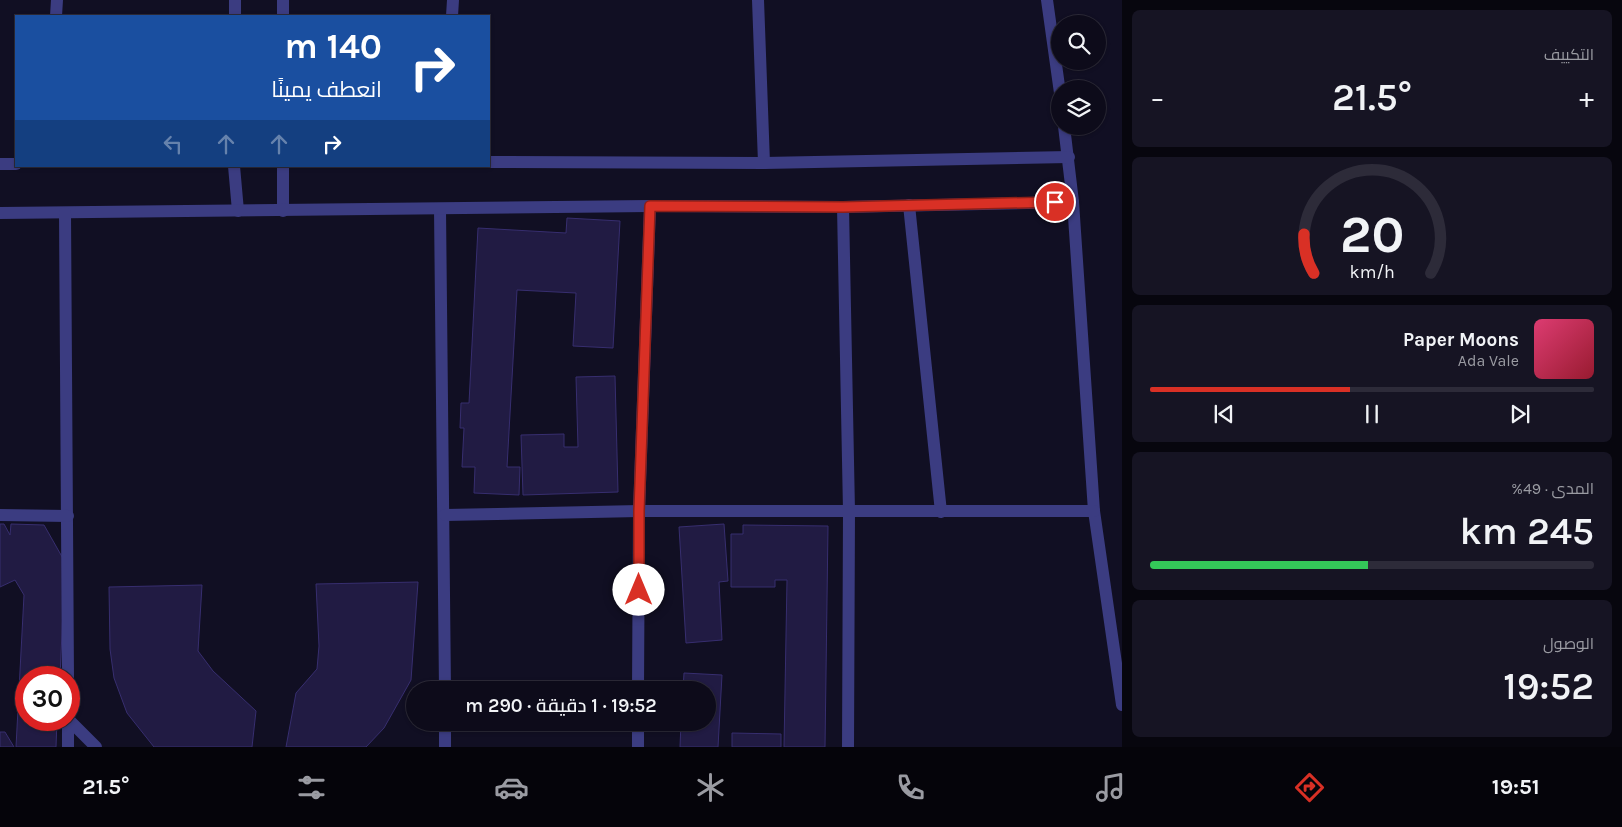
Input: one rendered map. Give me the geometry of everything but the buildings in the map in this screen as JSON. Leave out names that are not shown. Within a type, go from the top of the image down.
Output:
[{"type":"street","points":[[56,0],[56,15]]},
{"type":"street","points":[[235,0],[235,15]]},
{"type":"street","points":[[283,0],[283,15]]},
{"type":"street","points":[[452,15],[453,0]]},
{"type":"street","points":[[758,0],[764,163]]},
{"type":"street","points":[[1048,0],[1058,80]]},
{"type":"street","points":[[1065,135],[1073,202],[1094,511],[1122,705]]},
{"type":"street","points":[[490,162],[764,163],[1068,157]]},
{"type":"street","points":[[0,164],[15,164]]},
{"type":"street","points":[[234,167],[238,211]]},
{"type":"street","points":[[282,167],[283,211]]},
{"type":"street","points":[[0,212],[283,211],[650,206],[843,207],[1073,202]]},
{"type":"street","points":[[908,205],[941,512]]},
{"type":"street","points":[[638,681],[639,511],[650,206]]},
{"type":"street","points":[[843,207],[849,511],[848,747]]},
{"type":"street","points":[[440,209],[445,681]]},
{"type":"street","points":[[65,213],[68,666]]},
{"type":"street","points":[[444,516],[639,511],[1094,511]]},
{"type":"street","points":[[0,515],[68,516]]},
{"type":"street","points":[[68,731],[68,747]]},
{"type":"street","points":[[79,731],[96,747]]},
{"type":"street","points":[[442,745],[444,731]]},
{"type":"street","points":[[638,731],[638,747]]},
{"type":"route","points":[[639,590],[639,511],[650,206],[768,205],[843,207],[1055,202]]}]
